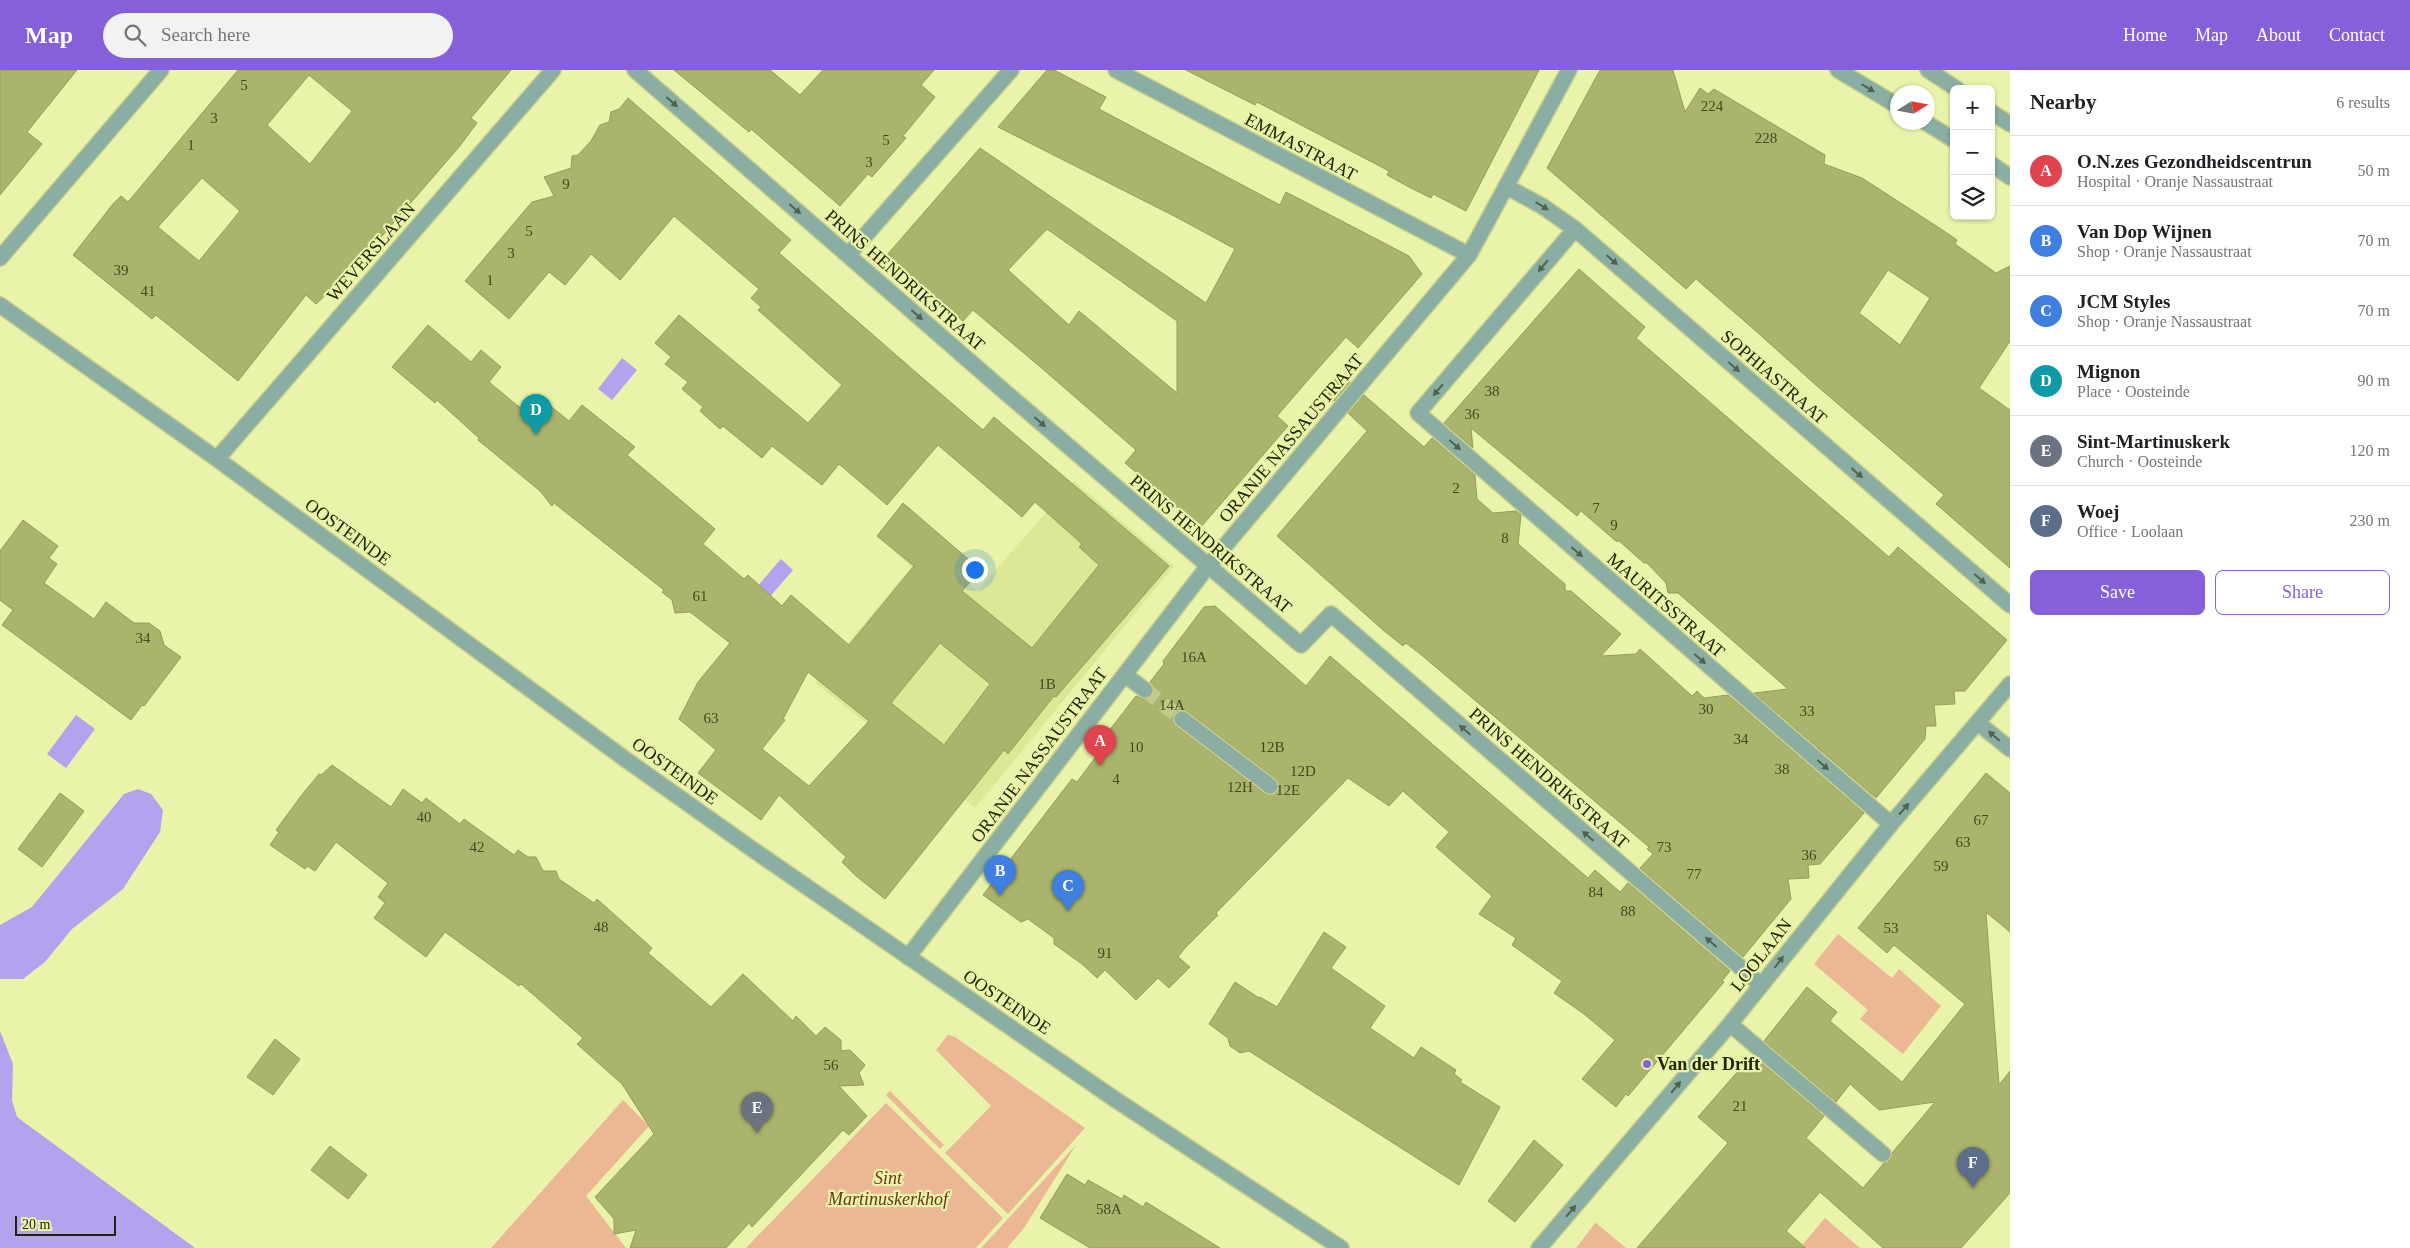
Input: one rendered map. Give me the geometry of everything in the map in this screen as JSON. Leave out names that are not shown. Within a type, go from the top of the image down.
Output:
[{"type":"street","points":[[0,258],[160,70]]},
{"type":"street","name":"WEVERSLAAN","points":[[217,459],[553,70]]},
{"type":"street","name":"PRINS HENDRIKSTRAAT","points":[[635,70],[1301,645],[1331,614],[1761,986]]},
{"type":"street","points":[[848,255],[1011,70]]},
{"type":"street","name":"EMMASTRAAT","points":[[1116,70],[1469,255]]},
{"type":"street","name":"ORANJE NASSAUSTRAAT","points":[[908,957],[1208,566],[1469,255],[1569,70]]},
{"type":"street","points":[[1838,70],[1890,101]]},
{"type":"street","points":[[1928,70],[1951,85]]},
{"type":"street","points":[[1995,115],[2010,124]]},
{"type":"street","points":[[1935,128],[1950,138]]},
{"type":"street","points":[[1995,167],[2010,177]]},
{"type":"street","name":"SOPHIASTRAAT","points":[[1507,187],[1542,206],[1575,228],[2010,605]]},
{"type":"street","name":"MAURITSSTRAAT","points":[[1575,228],[1418,413],[1890,824]]},
{"type":"street","name":"OOSTEINDE","points":[[0,305],[217,459],[633,764],[1113,1098],[1341,1248]]},
{"type":"street","points":[[1125,675],[1145,690]]},
{"type":"street","name":"LOOLAAN","points":[[1539,1248],[1730,1024],[1788,949],[1890,824],[2010,684]]},
{"type":"street","points":[[1182,719],[1270,786]]},
{"type":"street","points":[[1978,723],[2010,749]]},
{"type":"street","points":[[1730,1024],[1883,1154]]},
{"type":"shaded area","points":[[622,358],[637,370],[612,400],[598,389]]},
{"type":"shaded area","points":[[1074,481],[1174,566],[975,808],[815,683],[911,567],[885,543],[899,526],[977,591]]},
{"type":"shaded area","points":[[781,559],[793,570],[768,599],[756,588]]},
{"type":"shaded area","points":[[76,715],[95,729],[66,768],[47,754]]},
{"type":"shaded area","points":[[138,789],[151,794],[163,810],[160,832],[123,889],[72,929],[45,962],[23,979],[0,979],[0,925],[32,907],[124,794]]},
{"type":"shaded area","points":[[0,1031],[13,1064],[12,1100],[17,1117],[195,1248],[0,1248]]},
{"type":"green space","points":[[1838,934],[1892,978],[1899,969],[1941,1006],[1903,1054],[1860,1019],[1868,1010],[1814,964]]},
{"type":"green space","points":[[948,1035],[955,1037],[1085,1128],[1008,1214],[945,1153],[991,1106],[936,1050]]},
{"type":"green space","points":[[890,1091],[944,1145],[940,1149],[886,1095]]},
{"type":"green space","points":[[623,1100],[649,1126],[586,1196],[626,1248],[491,1248]]},
{"type":"green space","name":"Sint Martinuskerkhof","points":[[886,1103],[1003,1218],[976,1248],[746,1248]]},
{"type":"green space","points":[[1076,1145],[1024,1228],[1007,1248],[981,1248]]},
{"type":"green space","points":[[1825,1218],[1860,1248],[1807,1248],[1803,1244]]},
{"type":"green space","points":[[1596,1223],[1626,1248],[1576,1248]]},
{"type":"building","points":[[0,70],[77,70],[27,132],[42,144],[0,195]]},
{"type":"building","points":[[238,70],[511,70],[471,118],[477,123],[459,147],[332,294],[329,292],[316,304],[306,295],[238,381],[156,315],[152,319],[73,255],[121,196],[128,202]],"holes":[[[309,75],[352,111],[310,164],[267,125]],[[202,178],[240,211],[199,261],[158,227]]]},
{"type":"building","points":[[674,70],[770,70],[800,95],[823,70],[934,70],[921,85],[935,97],[903,136],[906,138],[872,177],[868,174],[840,206],[751,129],[749,132]]},
{"type":"building","points":[[1047,70],[1054,70],[1106,97],[1099,109],[1280,205],[1286,192],[1409,256],[1422,274],[1358,348],[1346,337],[1308,380],[1277,416],[1288,426],[1201,527],[1125,463],[1136,450],[1045,371],[973,310],[963,321],[887,255],[980,148],[1206,303],[1235,249],[998,127]],"holes":[[[1047,229],[1177,321],[1177,393],[1079,311],[1069,325],[1008,270]]]},
{"type":"building","points":[[1186,70],[1539,70],[1466,211],[1433,194],[1431,198],[1409,187],[1387,175],[1389,171],[1257,102],[1255,105]]},
{"type":"building","points":[[1600,70],[1673,70],[1685,112],[1700,88],[1708,94],[1714,89],[1825,155],[1824,164],[1862,178],[1941,229],[1957,240],[1955,244],[1996,273],[2010,266],[2010,341],[1979,388],[2010,410],[2010,568],[1936,504],[1944,495],[1696,279],[1686,289],[1547,168]],"holes":[[[1888,270],[1930,298],[1900,345],[1859,313]]]},
{"type":"building","points":[[628,98],[791,240],[779,253],[983,430],[994,417],[1169,566],[1056,697],[1054,696],[1008,754],[1004,750],[885,899],[856,876],[842,862],[846,857],[779,795],[761,820],[698,773],[716,750],[679,719],[698,682],[730,643],[690,612],[675,613],[672,600],[662,592],[664,590],[554,503],[552,506],[540,491],[478,440],[479,438],[437,400],[435,403],[392,367],[428,325],[471,362],[481,350],[501,367],[489,382],[530,416],[543,400],[569,421],[582,405],[635,447],[627,455],[715,529],[703,544],[744,579],[748,575],[782,606],[791,595],[849,645],[914,566],[877,536],[903,503],[981,570],[962,591],[1032,648],[1099,565],[1079,547],[1082,544],[1035,502],[1022,517],[938,445],[887,505],[839,464],[822,485],[772,446],[762,458],[723,426],[720,429],[700,411],[703,407],[682,389],[688,382],[665,364],[671,357],[655,343],[679,315],[808,423],[842,385],[758,310],[761,307],[751,298],[759,289],[674,216],[620,280],[591,254],[565,285],[549,272],[509,319],[465,281],[532,202],[554,196],[544,177],[571,168],[572,156],[578,155],[591,141],[600,125],[609,122],[611,112],[619,109]],"holes":[[[940,643],[990,684],[944,745],[891,703]],[[808,672],[869,721],[809,786],[762,749],[785,720],[783,719]]]},
{"type":"building","points":[[1579,269],[1645,327],[1636,338],[1780,463],[1889,557],[1898,547],[2007,640],[1965,691],[1954,691],[1955,704],[1934,705],[1936,726],[1926,726],[1925,739],[1876,798],[1754,693],[1788,689],[1678,593],[1668,593],[1666,583],[1647,563],[1644,563],[1618,540],[1617,542],[1581,511],[1577,516],[1471,428],[1473,448],[1444,423]]},
{"type":"building","points":[[1340,374],[1350,382],[1334,401],[1324,392]]},
{"type":"building","points":[[1364,395],[1424,447],[1432,438],[1475,475],[1477,499],[1493,513],[1516,511],[1521,515],[1518,544],[1565,584],[1565,591],[1571,591],[1621,634],[1601,656],[1636,654],[1640,649],[1692,696],[1697,691],[1704,698],[1728,695],[1864,813],[1820,864],[1808,865],[1809,878],[1788,879],[1791,899],[1743,957],[1640,868],[1653,854],[1647,849],[1649,847],[1419,653],[1406,643],[1403,646],[1383,630],[1277,536],[1367,431],[1348,413]]},
{"type":"building","points":[[23,520],[58,546],[49,558],[57,564],[44,583],[94,619],[106,602],[134,623],[149,623],[160,631],[164,645],[181,657],[131,720],[2,625],[13,610],[0,600],[0,551]]},
{"type":"building","points":[[1215,606],[1306,686],[1330,656],[1588,878],[1595,870],[1620,892],[1628,883],[1730,971],[1722,981],[1724,982],[1628,1096],[1626,1094],[1616,1107],[1582,1079],[1615,1040],[1584,1014],[1554,993],[1562,981],[1512,945],[1516,938],[1479,914],[1492,896],[1436,847],[1449,832],[1403,791],[1389,806],[1348,778],[1216,913],[1218,915],[1185,948],[1178,957],[1190,967],[1169,988],[1158,978],[1136,1000],[1105,970],[1097,978],[1082,964],[1054,944],[1054,938],[1028,919],[1021,922],[983,895],[1072,779],[1077,782],[1101,750],[1098,745],[1136,696],[1144,699],[1152,696],[1154,691],[1150,682],[1164,664],[1163,661],[1204,607]],"holes":[[[1179,710],[1188,712],[1276,779],[1279,787],[1277,792],[1269,795],[1264,793],[1176,726],[1173,717]]]},
{"type":"building","points":[[332,765],[391,807],[403,789],[422,803],[426,798],[460,824],[464,819],[514,855],[518,850],[528,857],[536,857],[543,871],[556,871],[559,879],[594,903],[597,899],[652,948],[648,953],[711,1007],[743,974],[793,1021],[796,1016],[816,1036],[825,1027],[841,1040],[841,1051],[850,1050],[865,1065],[859,1073],[864,1085],[839,1086],[867,1116],[849,1135],[843,1130],[752,1227],[749,1223],[726,1248],[630,1248],[636,1230],[614,1234],[614,1219],[595,1197],[654,1134],[622,1084],[577,1044],[583,1038],[521,984],[519,986],[445,932],[426,957],[374,918],[385,903],[378,897],[388,883],[336,842],[315,871],[307,866],[305,869],[270,845],[279,832],[276,830],[301,796],[319,774],[321,775]]},
{"type":"building","points":[[1986,773],[2010,793],[2010,932],[1986,912],[1999,1085],[2010,1071],[2010,1193],[1961,1248],[1883,1248],[1820,1192],[1786,1231],[1806,1248],[1637,1248],[1728,1143],[1698,1117],[1752,1055],[1824,1116],[1806,1138],[1863,1188],[1884,1163],[1890,1160],[1892,1153],[1935,1102],[1879,1110],[1850,1084],[1836,1102],[1764,1041],[1807,987],[1837,1012],[1830,1021],[1902,1082],[1965,1004],[1894,945],[1887,953],[1858,928]]},
{"type":"building","points":[[60,793],[84,811],[42,867],[18,849]]},
{"type":"building","points":[[1324,932],[1346,947],[1331,968],[1385,1006],[1370,1028],[1414,1058],[1421,1047],[1456,1070],[1454,1074],[1462,1080],[1460,1082],[1500,1107],[1459,1185],[1249,1051],[1240,1053],[1230,1046],[1228,1038],[1209,1024],[1235,982],[1277,1007]]},
{"type":"building","points":[[275,1039],[300,1059],[273,1095],[247,1077]]},
{"type":"building","points":[[1534,1140],[1563,1165],[1515,1222],[1488,1201]]},
{"type":"building","points":[[330,1146],[367,1175],[348,1199],[311,1170]]},
{"type":"building","points":[[1067,1174],[1085,1185],[1088,1180],[1122,1199],[1124,1195],[1143,1207],[1146,1202],[1220,1248],[1090,1248],[1040,1218]]},
{"type":"tunnel","points":[[1145,690],[1182,719]]},
{"type":"place","name":"Mignon","points":[[536,435]]},
{"type":"place","name":"O.N.zes Gezondheidscentrun","points":[[1100,766]]},
{"type":"place","name":"Van Dop Wijnen","points":[[1000,896]]},
{"type":"place","name":"JCM Styles","points":[[1068,911]]},
{"type":"place","name":"Van der Drift","points":[[1647,1064]]},
{"type":"place","name":"Sint-Martinuskerk","points":[[757,1133]]},
{"type":"place","name":"Woej","points":[[1973,1188]]}]
